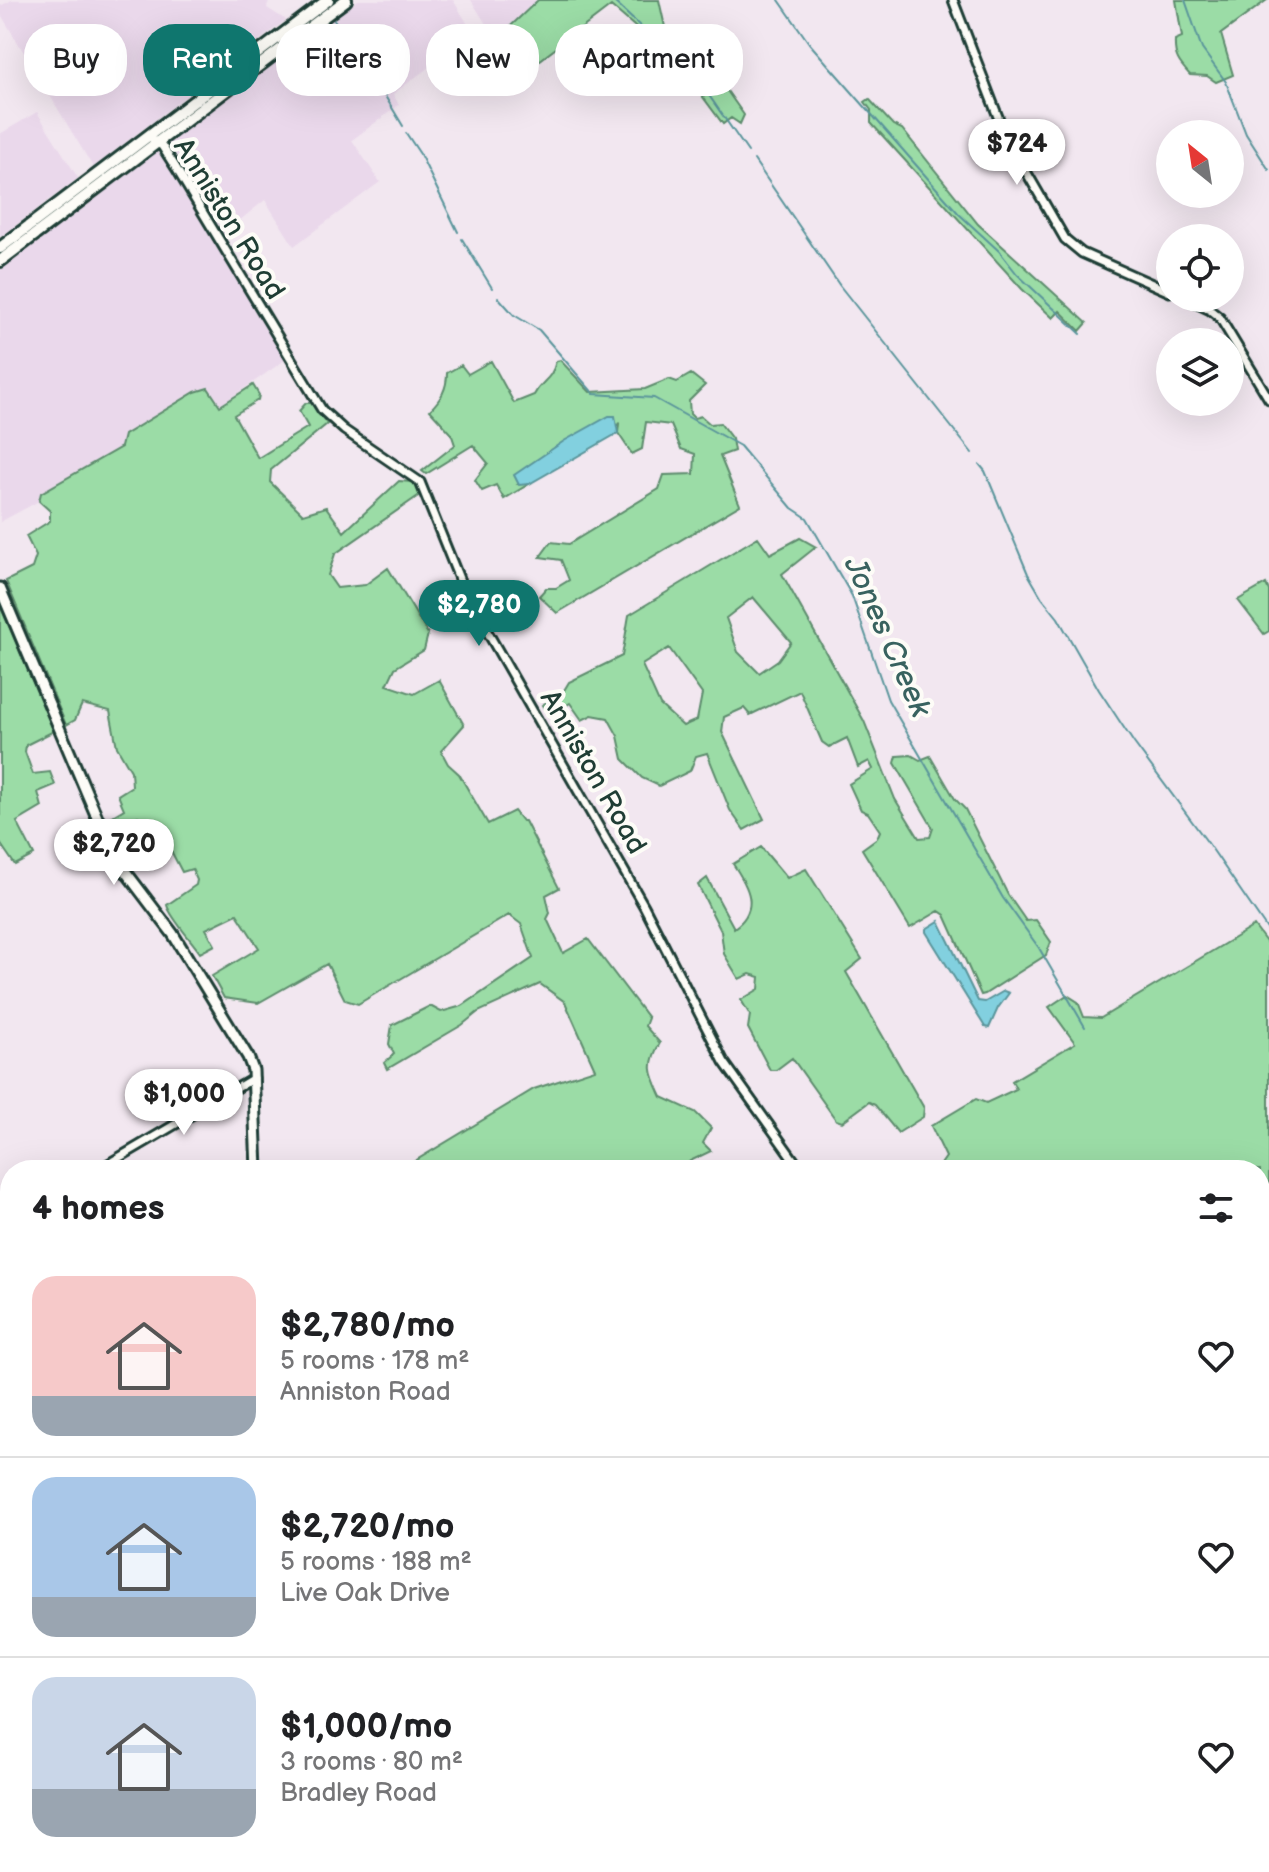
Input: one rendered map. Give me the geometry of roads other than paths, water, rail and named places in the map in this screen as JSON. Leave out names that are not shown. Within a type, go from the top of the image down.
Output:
[{"type":"highway","points":[[260,53],[328,0]]},
{"type":"highway","points":[[260,65],[346,0]]},
{"type":"highway","points":[[0,261],[207,96]]},
{"type":"highway","points":[[0,248],[217,96]]},
{"type":"highway","points":[[19,246],[18,239],[24,235],[24,230]]},
{"type":"main road","points":[[0,588],[113,855],[120,868],[161,917],[248,1057],[254,1078],[257,1160]]},
{"type":"street","points":[[953,0],[1005,135],[1065,239],[1082,253],[1156,286]]},
{"type":"street","name":"Anniston Road","points":[[153,139],[176,168],[322,410],[344,430],[420,482],[464,591],[644,906],[724,1062],[794,1160]]},
{"type":"street","points":[[1212,312],[1220,318],[1269,399]]},
{"type":"street","points":[[115,1160],[254,1078]]},
{"type":"water","points":[[609,416],[615,416],[618,433],[529,484],[519,485],[514,475],[564,441]]},
{"type":"water","points":[[939,921],[978,1001],[985,1002],[1004,991],[1009,993],[989,1028],[985,1027],[926,932]]},
{"type":"waterway","points":[[612,0],[699,81],[748,152]]},
{"type":"waterway","points":[[779,0],[809,43],[959,214],[1081,334]]},
{"type":"waterway","points":[[1185,0],[1202,49],[1226,82],[1246,134],[1269,170]]},
{"type":"waterway","name":"Jones Creek","points":[[334,20],[353,43],[403,126]]},
{"type":"waterway","name":"Jones Creek","points":[[406,133],[420,154],[458,232]]},
{"type":"waterway","points":[[754,160],[840,286],[972,453]]},
{"type":"waterway","name":"Jones Creek","points":[[462,239],[492,288]]},
{"type":"waterway","name":"Jones Creek","points":[[498,297],[514,315],[539,330],[594,394],[654,398],[740,446],[792,508],[807,518],[852,596],[888,700],[1003,898],[1039,948],[1085,1027]]},
{"type":"waterway","points":[[980,465],[1028,574],[1042,598],[1058,618],[1134,743],[1269,932]]}]
